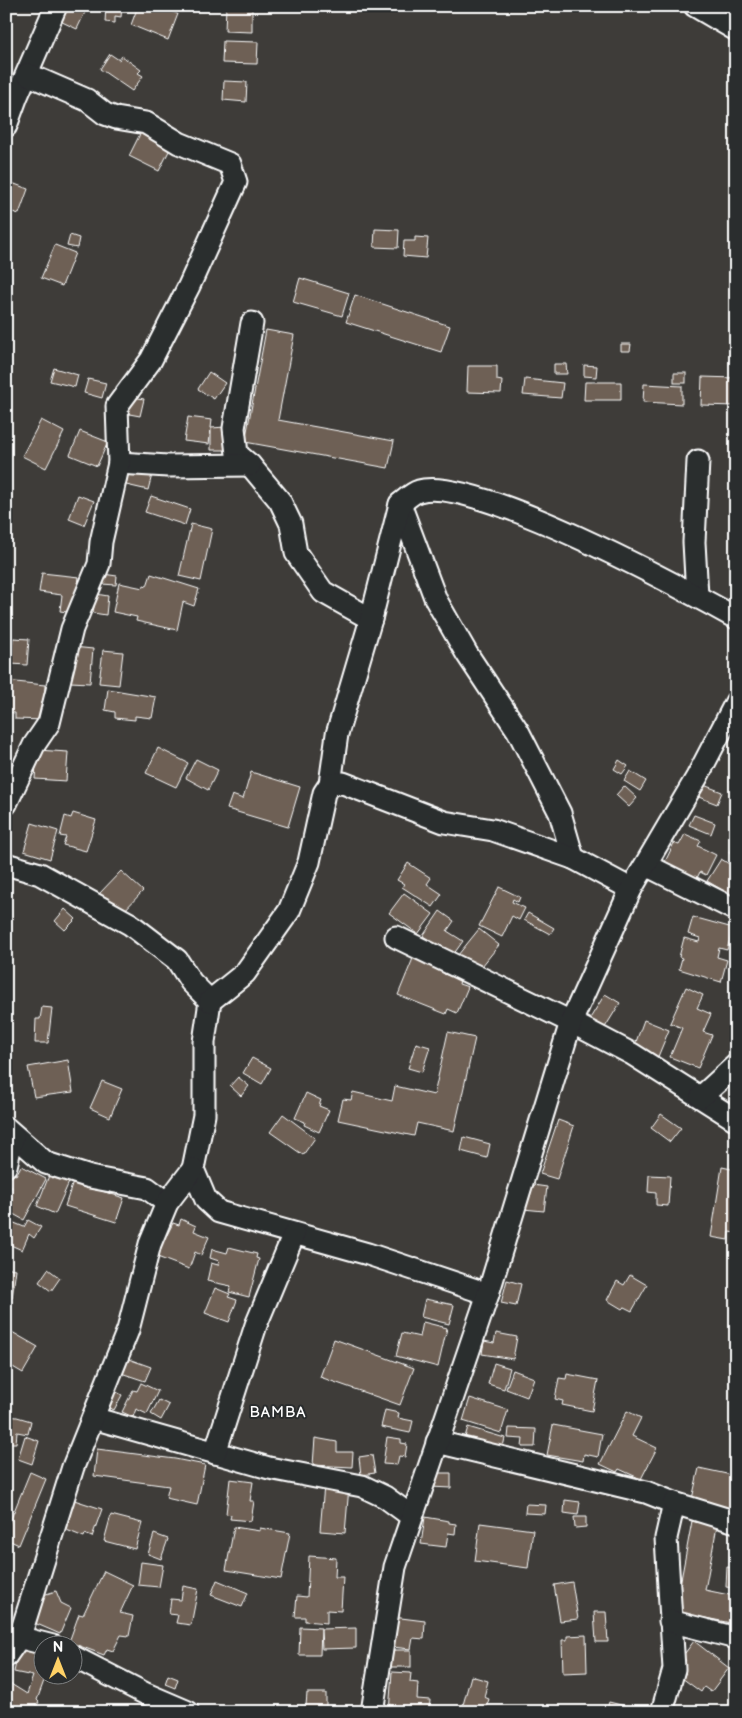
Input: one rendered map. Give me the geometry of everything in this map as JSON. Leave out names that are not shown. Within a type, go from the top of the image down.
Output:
[{"type":"street","points":[[6,126],[26,74],[56,6]]},
{"type":"street","points":[[695,6],[736,30]]},
{"type":"street","points":[[6,804],[34,745],[49,723],[72,629],[99,564],[101,542],[119,463],[117,406],[150,360],[190,286],[236,182],[230,164],[179,143],[146,123],[116,118],[105,114],[87,100],[26,74]]},
{"type":"street","points":[[252,323],[234,428],[237,454],[250,465],[280,501],[292,524],[296,553],[323,592],[371,619]]},
{"type":"street","points":[[697,596],[694,542],[698,461]]},
{"type":"street","points":[[119,463],[168,466],[250,465]]},
{"type":"street","points":[[6,1656],[73,1467],[128,1330],[150,1244],[168,1202],[193,1169],[204,1115],[204,1042],[210,1001],[245,974],[289,911],[309,862],[324,793],[330,784],[337,734],[371,619],[400,504],[418,491],[442,490],[490,500],[658,574],[736,618]]},
{"type":"street","points":[[400,504],[436,600],[467,654],[518,731],[560,813],[573,858]]},
{"type":"street","points":[[372,1712],[395,1567],[488,1294],[571,1022],[631,889],[697,777],[736,702]]},
{"type":"street","points":[[330,784],[343,783],[444,822],[493,830],[573,858],[631,889]]},
{"type":"street","points":[[6,864],[40,874],[130,924],[177,960],[191,982],[210,1001]]},
{"type":"street","points":[[646,865],[736,910]]},
{"type":"street","points":[[396,937],[571,1022],[632,1054],[736,1120]]},
{"type":"street","points":[[701,1097],[736,1065]]},
{"type":"street","points":[[10,1132],[46,1163],[90,1177],[147,1188],[168,1202]]},
{"type":"street","points":[[6,1166],[10,1132]]},
{"type":"street","points":[[193,1169],[206,1200],[219,1212],[368,1254],[488,1294]]},
{"type":"street","points":[[215,1453],[256,1325],[294,1234]]},
{"type":"street","points":[[93,1418],[269,1468],[362,1486],[385,1497],[411,1516]]},
{"type":"street","points":[[437,1442],[646,1492],[674,1503],[736,1522]]},
{"type":"street","points":[[662,1712],[674,1669],[666,1538],[674,1503]]},
{"type":"street","points":[[670,1622],[736,1638]]},
{"type":"street","points":[[13,1635],[32,1640]]},
{"type":"street","points":[[82,1661],[146,1694],[188,1712]]},
{"type":"building","points":[[67,6],[88,6],[77,29],[60,21]]},
{"type":"building","points":[[106,6],[122,6],[121,17],[115,16],[115,23],[105,22]]},
{"type":"building","points":[[138,6],[157,6],[178,14],[168,40],[131,25]]},
{"type":"building","points":[[226,6],[252,6],[252,32],[225,31]]},
{"type":"building","points":[[223,41],[258,42],[257,64],[222,63]]},
{"type":"building","points":[[110,54],[119,60],[122,56],[141,70],[138,73],[143,76],[132,91],[100,69]]},
{"type":"building","points":[[224,81],[247,82],[246,102],[223,100]]},
{"type":"building","points":[[142,130],[172,145],[159,171],[129,156]]},
{"type":"building","points":[[12,183],[28,189],[19,214],[6,210],[6,195]]},
{"type":"building","points":[[375,229],[399,230],[398,248],[374,247]]},
{"type":"building","points":[[70,235],[79,238],[77,248],[67,246]]},
{"type":"building","points":[[415,237],[428,238],[426,258],[403,256],[404,241],[415,241]]},
{"type":"building","points":[[55,245],[75,253],[62,286],[41,278]]},
{"type":"building","points":[[300,278],[349,293],[342,316],[293,302]]},
{"type":"building","points":[[355,295],[450,326],[441,352],[346,322]]},
{"type":"building","points":[[266,330],[294,335],[278,420],[394,441],[388,468],[245,442]]},
{"type":"building","points":[[621,344],[631,344],[630,351],[621,351]]},
{"type":"building","points":[[554,364],[566,364],[567,374],[554,374]]},
{"type":"building","points":[[584,365],[597,366],[596,377],[584,376]]},
{"type":"building","points":[[468,366],[497,366],[497,380],[502,381],[501,393],[467,392]]},
{"type":"building","points":[[54,368],[78,375],[75,387],[50,381]]},
{"type":"building","points":[[209,372],[225,383],[214,399],[198,389]]},
{"type":"building","points":[[674,373],[686,373],[686,383],[674,383]]},
{"type":"building","points":[[702,377],[736,378],[736,406],[701,405]]},
{"type":"building","points":[[88,379],[106,383],[102,398],[84,393]]},
{"type":"building","points":[[525,379],[563,383],[561,398],[523,395]]},
{"type":"building","points":[[585,382],[621,382],[621,400],[584,400]]},
{"type":"building","points":[[644,384],[682,386],[682,404],[643,402]]},
{"type":"building","points":[[127,396],[144,399],[140,416],[124,413]]},
{"type":"building","points":[[188,417],[212,420],[209,444],[184,441]]},
{"type":"building","points":[[41,420],[64,432],[46,468],[22,456]]},
{"type":"building","points":[[226,427],[227,450],[211,450],[211,428]]},
{"type":"building","points":[[80,431],[108,442],[97,466],[70,455]]},
{"type":"building","points":[[127,464],[153,471],[148,490],[122,484]]},
{"type":"building","points":[[78,495],[94,501],[84,525],[69,519]]},
{"type":"building","points":[[151,496],[190,509],[185,525],[145,512]]},
{"type":"building","points":[[191,524],[212,529],[201,581],[179,576]]},
{"type":"building","points":[[42,573],[79,577],[74,613],[60,611],[62,595],[39,592]]},
{"type":"building","points":[[103,574],[117,576],[116,585],[102,584]]},
{"type":"building","points":[[151,574],[199,589],[194,606],[183,602],[177,630],[136,621],[137,617],[113,612],[119,583],[143,588],[144,585],[147,586]]},
{"type":"building","points":[[96,594],[108,596],[106,615],[93,613]]},
{"type":"building","points":[[13,638],[29,639],[27,665],[11,664]]},
{"type":"building","points":[[73,647],[93,649],[90,683],[70,682]]},
{"type":"building","points":[[103,650],[123,652],[119,685],[99,683]]},
{"type":"building","points":[[6,681],[45,685],[45,720],[15,719],[15,713],[6,712]]},
{"type":"building","points":[[108,689],[156,697],[152,718],[135,716],[135,720],[115,718],[115,712],[105,710]]},
{"type":"building","points":[[158,748],[188,763],[176,787],[146,773]]},
{"type":"building","points":[[37,750],[68,752],[66,781],[35,779]]},
{"type":"building","points":[[196,759],[218,770],[208,790],[186,778]]},
{"type":"building","points":[[619,760],[628,766],[622,774],[614,769]]},
{"type":"building","points":[[630,771],[646,781],[640,791],[624,781]]},
{"type":"building","points":[[251,772],[300,787],[288,827],[227,809],[232,795],[243,799]]},
{"type":"building","points":[[701,784],[722,792],[717,804],[696,796]]},
{"type":"building","points":[[624,786],[637,798],[629,807],[616,795]]},
{"type":"building","points":[[73,813],[96,820],[86,851],[63,845],[66,837],[60,836],[65,816],[71,818]]},
{"type":"building","points":[[694,815],[715,823],[711,834],[689,825]]},
{"type":"building","points":[[32,823],[58,831],[50,859],[24,851]]},
{"type":"building","points":[[685,834],[701,841],[698,846],[716,855],[706,875],[700,872],[697,878],[665,862],[674,843],[679,845]]},
{"type":"building","points":[[736,842],[736,856],[729,852]]},
{"type":"building","points":[[721,859],[736,868],[736,898],[707,881]]},
{"type":"building","points":[[408,863],[431,878],[427,884],[442,894],[433,907],[402,887],[404,884],[397,880]]},
{"type":"building","points":[[121,871],[143,891],[121,914],[99,894]]},
{"type":"building","points":[[499,887],[520,897],[518,902],[513,899],[512,902],[525,908],[519,920],[512,916],[502,937],[479,926]]},
{"type":"building","points":[[404,893],[433,914],[418,934],[389,913]]},
{"type":"building","points":[[65,909],[76,919],[65,930],[55,921]]},
{"type":"building","points":[[440,911],[454,921],[447,931],[463,941],[453,955],[423,936]]},
{"type":"building","points":[[528,913],[554,928],[550,934],[524,920]]},
{"type":"building","points":[[693,917],[733,928],[727,950],[719,948],[717,957],[727,960],[721,982],[679,969],[682,958],[679,957],[684,938],[699,942],[700,938],[688,934]]},
{"type":"building","points":[[479,929],[499,945],[478,971],[458,955]]},
{"type":"building","points":[[414,956],[446,969],[444,974],[460,980],[459,984],[468,987],[457,1013],[448,1009],[446,1014],[398,995]]},
{"type":"building","points":[[686,987],[703,995],[697,1008],[711,1014],[703,1032],[712,1035],[698,1068],[670,1057],[682,1028],[670,1023]]},
{"type":"building","points":[[605,994],[620,1003],[604,1029],[589,1020]]},
{"type":"building","points":[[42,1007],[52,1008],[48,1043],[35,1043],[36,1019],[40,1019]]},
{"type":"building","points":[[644,1020],[669,1030],[657,1059],[633,1050]]},
{"type":"building","points":[[448,1032],[475,1038],[454,1131],[417,1123],[414,1136],[338,1120],[343,1099],[351,1100],[353,1092],[392,1101],[395,1086],[434,1095]]},
{"type":"building","points":[[416,1043],[430,1047],[422,1072],[408,1068]]},
{"type":"building","points":[[252,1058],[271,1068],[262,1084],[243,1073]]},
{"type":"building","points":[[68,1060],[73,1092],[34,1097],[28,1067]]},
{"type":"building","points":[[238,1077],[249,1086],[241,1096],[230,1086]]},
{"type":"building","points":[[102,1081],[122,1089],[110,1117],[90,1108]]},
{"type":"building","points":[[306,1093],[321,1100],[319,1106],[329,1110],[319,1132],[304,1125],[305,1122],[295,1118]]},
{"type":"building","points":[[283,1114],[315,1138],[303,1155],[270,1132]]},
{"type":"building","points":[[661,1114],[681,1128],[670,1142],[651,1128]]},
{"type":"building","points":[[558,1120],[574,1126],[557,1179],[540,1174]]},
{"type":"building","points":[[464,1137],[490,1144],[487,1158],[461,1151]]},
{"type":"building","points":[[21,1166],[46,1179],[24,1220],[6,1210],[6,1196],[12,1187],[6,1184],[6,1178],[10,1172],[16,1175]]},
{"type":"building","points":[[722,1167],[736,1170],[736,1233],[729,1232],[728,1240],[711,1237]]},
{"type":"building","points":[[50,1173],[70,1180],[55,1214],[37,1206]]},
{"type":"building","points":[[649,1175],[670,1176],[668,1206],[656,1205],[656,1193],[648,1192]]},
{"type":"building","points":[[73,1182],[124,1198],[116,1222],[65,1206]]},
{"type":"building","points":[[526,1184],[547,1187],[544,1211],[523,1209]]},
{"type":"building","points":[[181,1219],[196,1226],[194,1231],[209,1237],[201,1255],[195,1252],[189,1269],[152,1255],[159,1233],[167,1235],[173,1223],[179,1225]]},
{"type":"building","points":[[7,1220],[24,1227],[28,1220],[41,1227],[34,1238],[29,1234],[22,1250],[6,1243]]},
{"type":"building","points":[[229,1247],[257,1254],[256,1258],[259,1259],[249,1297],[229,1292],[231,1286],[207,1281],[211,1263],[218,1265],[219,1261],[210,1258],[212,1249],[227,1253]]},
{"type":"building","points":[[6,1268],[16,1269],[12,1298],[6,1297]]},
{"type":"building","points":[[48,1269],[60,1278],[51,1291],[39,1282]]},
{"type":"building","points":[[630,1275],[647,1285],[632,1311],[624,1307],[622,1309],[607,1300],[617,1281],[624,1285]]},
{"type":"building","points":[[507,1280],[521,1284],[516,1306],[501,1303]]},
{"type":"building","points":[[215,1288],[230,1294],[228,1297],[237,1300],[229,1322],[205,1313]]},
{"type":"building","points":[[425,1299],[454,1305],[449,1324],[421,1317]]},
{"type":"building","points":[[423,1322],[447,1328],[438,1367],[396,1356],[402,1333],[420,1337]]},
{"type":"building","points":[[12,1332],[38,1347],[23,1373],[6,1363],[6,1341]]},
{"type":"building","points":[[496,1333],[517,1337],[513,1359],[482,1354],[484,1341],[494,1343]]},
{"type":"building","points":[[334,1339],[414,1368],[400,1405],[320,1377]]},
{"type":"building","points":[[120,1356],[151,1367],[145,1381],[115,1371]]},
{"type":"building","points":[[494,1363],[510,1368],[504,1389],[488,1384]]},
{"type":"building","points":[[513,1370],[534,1378],[527,1397],[506,1389]]},
{"type":"building","points":[[567,1374],[598,1380],[592,1411],[562,1405],[563,1401],[555,1399],[559,1378],[566,1379]]},
{"type":"building","points":[[141,1383],[158,1391],[147,1414],[136,1409],[133,1417],[122,1412],[133,1390],[137,1391]]},
{"type":"building","points":[[111,1389],[122,1395],[114,1410],[103,1404]]},
{"type":"building","points":[[470,1398],[508,1410],[501,1433],[463,1421]]},
{"type":"building","points":[[159,1400],[169,1405],[161,1420],[151,1414]]},
{"type":"building","points":[[385,1410],[399,1413],[398,1418],[413,1421],[410,1433],[381,1427]]},
{"type":"building","points":[[627,1411],[641,1418],[632,1436],[657,1448],[641,1479],[619,1469],[617,1472],[600,1464]]},
{"type":"building","points":[[6,1416],[31,1421],[28,1434],[17,1432],[16,1443],[6,1443]]},
{"type":"building","points":[[553,1425],[602,1434],[598,1457],[584,1454],[583,1461],[547,1455]]},
{"type":"building","points":[[468,1427],[505,1438],[501,1455],[463,1444]]},
{"type":"building","points":[[509,1428],[536,1429],[535,1447],[522,1447],[523,1439],[508,1438]]},
{"type":"building","points":[[25,1436],[39,1441],[32,1464],[18,1459]]},
{"type":"building","points":[[387,1437],[401,1439],[401,1443],[407,1444],[405,1457],[399,1456],[397,1465],[383,1464]]},
{"type":"building","points":[[315,1438],[337,1442],[337,1452],[353,1452],[352,1467],[313,1465]]},
{"type":"building","points":[[97,1449],[175,1459],[205,1465],[197,1505],[166,1498],[169,1486],[94,1476]]},
{"type":"building","points":[[372,1455],[375,1473],[361,1475],[359,1457]]},
{"type":"building","points":[[699,1468],[736,1476],[736,1510],[692,1499]]},
{"type":"building","points":[[30,1472],[46,1479],[19,1545],[6,1539],[6,1531]]},
{"type":"building","points":[[430,1473],[451,1473],[451,1488],[430,1487]]},
{"type":"building","points":[[230,1479],[253,1482],[250,1501],[254,1501],[251,1521],[230,1519],[231,1515],[226,1514]]},
{"type":"building","points":[[324,1485],[349,1487],[345,1533],[320,1531]]},
{"type":"building","points":[[68,1498],[102,1509],[92,1537],[85,1534],[84,1537],[64,1529],[68,1518],[62,1516]]},
{"type":"building","points":[[565,1500],[580,1502],[578,1515],[564,1513]]},
{"type":"building","points":[[526,1504],[546,1505],[545,1514],[525,1513]]},
{"type":"building","points":[[111,1515],[142,1523],[135,1549],[104,1541]]},
{"type":"building","points":[[425,1517],[456,1524],[455,1534],[448,1533],[446,1547],[421,1544]]},
{"type":"building","points":[[574,1517],[586,1517],[586,1527],[575,1528]]},
{"type":"building","points":[[692,1521],[717,1526],[705,1590],[734,1596],[733,1604],[736,1604],[736,1624],[675,1612]]},
{"type":"building","points":[[480,1523],[533,1530],[528,1568],[475,1561]]},
{"type":"building","points":[[234,1527],[260,1531],[260,1528],[290,1533],[281,1579],[226,1570]]},
{"type":"building","points":[[154,1534],[168,1539],[161,1559],[148,1554]]},
{"type":"building","points":[[309,1556],[336,1558],[335,1577],[343,1577],[341,1611],[327,1610],[327,1623],[305,1621],[305,1617],[295,1617],[297,1596],[307,1597]]},
{"type":"building","points":[[735,1560],[736,1593],[733,1593],[734,1588],[726,1587],[727,1567],[734,1568]]},
{"type":"building","points":[[141,1562],[163,1565],[159,1587],[138,1585]]},
{"type":"building","points":[[104,1571],[133,1585],[120,1613],[133,1616],[129,1636],[121,1635],[113,1651],[107,1649],[104,1655],[82,1647],[82,1636],[71,1636],[79,1614],[83,1615]]},
{"type":"building","points":[[217,1580],[248,1593],[242,1607],[211,1595]]},
{"type":"building","points":[[572,1582],[578,1619],[560,1621],[554,1585]]},
{"type":"building","points":[[183,1586],[198,1589],[191,1625],[176,1623],[178,1615],[169,1614],[171,1599],[181,1600]]},
{"type":"building","points":[[56,1591],[61,1603],[71,1608],[60,1634],[30,1621],[43,1595]]},
{"type":"building","points":[[594,1612],[606,1612],[608,1642],[596,1642]]},
{"type":"building","points":[[393,1617],[425,1621],[424,1639],[413,1638],[411,1649],[392,1647]]},
{"type":"building","points":[[300,1627],[321,1628],[320,1655],[299,1655]]},
{"type":"building","points":[[356,1628],[356,1648],[322,1649],[321,1629]]},
{"type":"building","points":[[586,1635],[587,1672],[563,1673],[562,1640],[567,1640],[567,1636]]},
{"type":"building","points":[[694,1641],[729,1668],[711,1692],[704,1687],[701,1692],[682,1678],[686,1673],[680,1668],[686,1660],[682,1657]]},
{"type":"building","points":[[19,1648],[32,1651],[32,1676],[14,1672]]},
{"type":"building","points":[[391,1650],[411,1650],[411,1667],[391,1667]]},
{"type":"building","points":[[392,1672],[411,1673],[410,1682],[418,1683],[417,1699],[430,1700],[429,1712],[389,1712]]},
{"type":"building","points":[[168,1675],[178,1679],[175,1688],[165,1684]]},
{"type":"building","points":[[471,1676],[488,1681],[484,1697],[489,1699],[485,1712],[461,1712]]},
{"type":"building","points":[[32,1679],[32,1686],[42,1686],[37,1700],[39,1702],[33,1712],[6,1712],[6,1681],[27,1694]]},
{"type":"building","points":[[307,1693],[326,1693],[326,1711],[331,1712],[301,1712],[301,1706],[306,1706]]},
{"type":"building","points":[[609,1702],[629,1707],[627,1712],[606,1712]]},
{"type":"district","name":"BAMBA","points":[[278,1412]]}]
